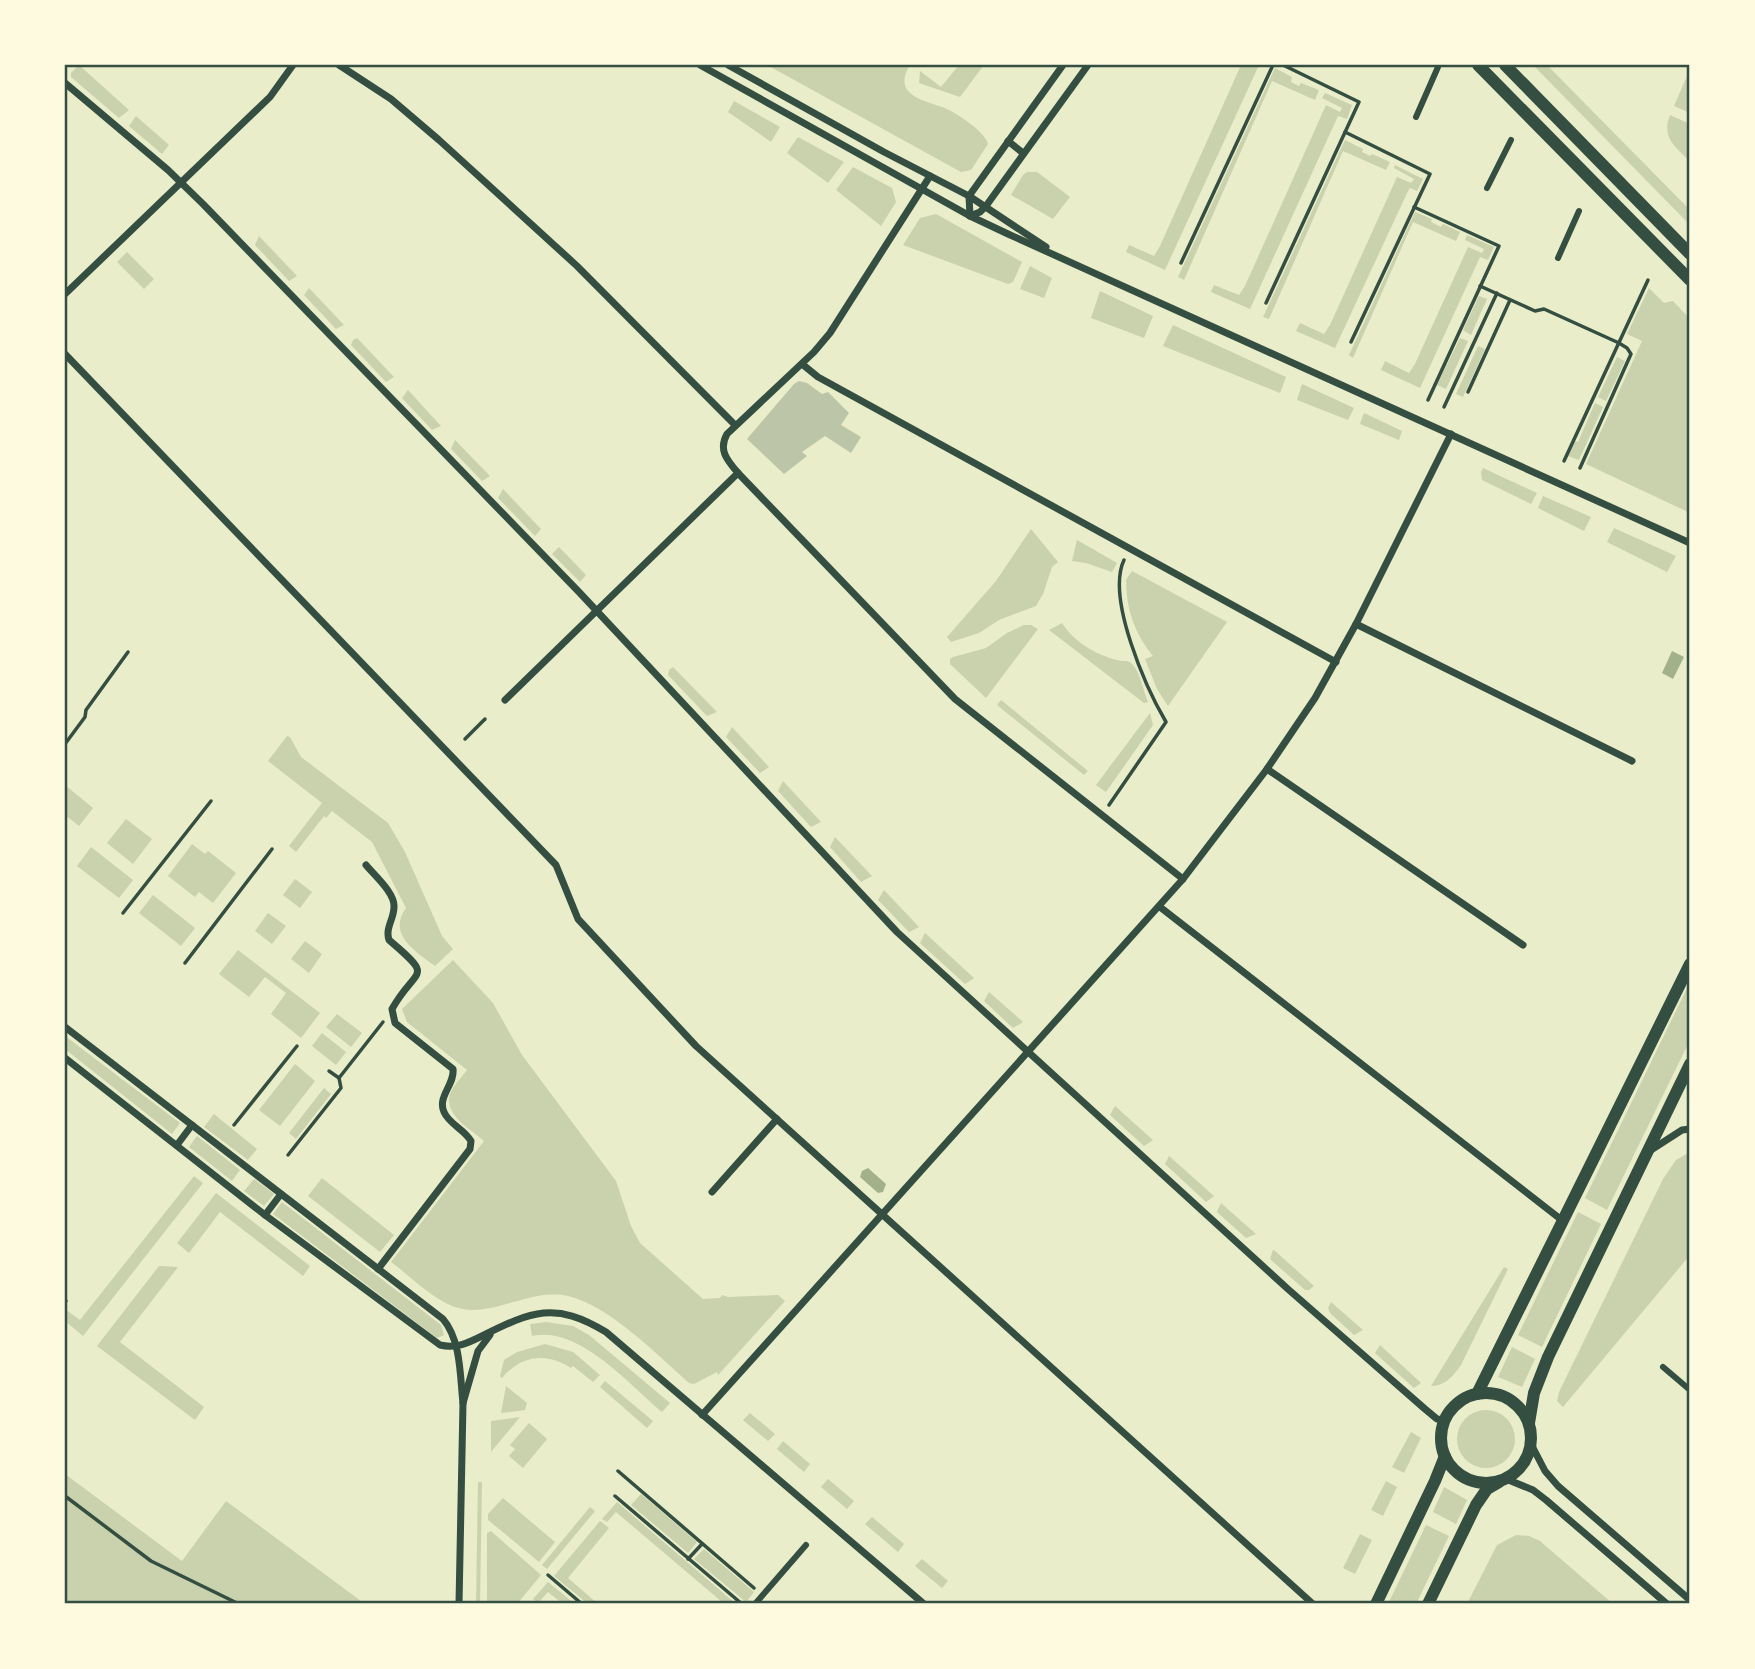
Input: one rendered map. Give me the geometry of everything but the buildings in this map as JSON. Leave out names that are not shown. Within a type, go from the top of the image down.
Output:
[{"type":"main road","points":[[1478,65],[1690,280]]},
{"type":"main road","points":[[1505,65],[1690,254]]},
{"type":"main road","points":[[1477,1394],[1690,964]]},
{"type":"main road","points":[[1429,1604],[1476,1504],[1487,1489],[1524,1464],[1531,1444],[1529,1423],[1534,1393],[1548,1357],[1690,1063]]},
{"type":"main road","points":[[1502,1481],[1483,1483],[1468,1480],[1454,1470],[1445,1456],[1441,1439],[1445,1420],[1453,1407],[1466,1398],[1477,1394],[1495,1394],[1520,1408],[1529,1423]]},
{"type":"main road","points":[[1376,1604],[1445,1456]]},
{"type":"street","points":[[65,294],[270,97],[293,65]]},
{"type":"street","points":[[339,65],[391,99],[439,140],[577,266],[735,425]]},
{"type":"street","points":[[700,65],[970,216],[1690,543]]},
{"type":"street","points":[[728,65],[969,196],[1061,258]]},
{"type":"street","points":[[970,216],[969,196],[1063,65]]},
{"type":"street","points":[[970,216],[986,206],[1088,65]]},
{"type":"street","points":[[1416,117],[1438,67]]},
{"type":"street","points":[[65,83],[181,182],[595,610],[897,932],[1393,1382],[1430,1414],[1445,1420]]},
{"type":"street","points":[[1487,188],[1511,140]]},
{"type":"street","points":[[1008,141],[1023,153]]},
{"type":"street","points":[[930,176],[830,333],[727,434],[723,446],[727,461],[955,699],[1182,879]]},
{"type":"street","points":[[1558,258],[1579,211]]},
{"type":"street","points":[[65,354],[556,865],[578,919],[696,1046],[1313,1604]]},
{"type":"street","points":[[802,363],[818,377],[1336,662]]},
{"type":"street","points":[[702,1415],[1160,907],[1267,769],[1336,662],[1451,434]]},
{"type":"street","points":[[505,700],[738,473]]},
{"type":"street","points":[[1356,624],[1632,761]]},
{"type":"street","points":[[1267,769],[1523,945]]},
{"type":"street","points":[[366,865],[393,900],[389,940],[416,963],[419,969],[418,976],[397,1000],[392,1011],[395,1023],[453,1069],[454,1076],[442,1105],[444,1114],[468,1135],[471,1145],[378,1269]]},
{"type":"street","points":[[1160,907],[1563,1221]]},
{"type":"street","points":[[65,1027],[449,1325],[456,1347],[463,1403],[459,1604]]},
{"type":"street","points":[[65,1058],[265,1214],[440,1345],[456,1347],[508,1322],[537,1313],[560,1312],[575,1316],[606,1332],[924,1604]]},
{"type":"street","points":[[712,1192],[777,1119]]},
{"type":"street","points":[[177,1145],[192,1125]]},
{"type":"street","points":[[1648,1152],[1674,1135],[1690,1129]]},
{"type":"street","points":[[265,1214],[281,1194]]},
{"type":"street","points":[[463,1403],[478,1351],[496,1329]]},
{"type":"street","points":[[1662,1367],[1690,1390]]},
{"type":"street","points":[[1531,1444],[1545,1471],[1558,1486],[1690,1600]]},
{"type":"street","points":[[1502,1481],[1533,1490],[1667,1604]]},
{"type":"street","points":[[755,1604],[806,1545]]},
{"type":"path","points":[[1181,263],[1273,65]]},
{"type":"path","points":[[1266,303],[1359,102],[1283,65]]},
{"type":"path","points":[[1345,132],[1430,174],[1352,342]]},
{"type":"path","points":[[1414,208],[1499,246],[1428,400]]},
{"type":"path","points":[[1564,461],[1648,280]]},
{"type":"path","points":[[1480,286],[1535,311],[1544,309],[1627,348],[1631,356],[1580,468]]},
{"type":"path","points":[[1444,407],[1497,293]]},
{"type":"path","points":[[1468,392],[1510,300]]},
{"type":"path","points":[[1109,805],[1166,722],[1148,686],[1128,634],[1119,589],[1120,569],[1126,555]]},
{"type":"path","points":[[65,744],[128,652]]},
{"type":"path","points":[[465,739],[485,719]]},
{"type":"path","points":[[124,913],[211,801]]},
{"type":"path","points":[[185,963],[272,849]]},
{"type":"path","points":[[339,1078],[392,1011]]},
{"type":"path","points":[[234,1125],[297,1046]]},
{"type":"path","points":[[288,1155],[341,1088],[339,1078],[329,1071]]},
{"type":"path","points":[[618,1471],[763,1595]]},
{"type":"path","points":[[65,1496],[151,1561],[239,1604]]},
{"type":"path","points":[[615,1496],[742,1604]]},
{"type":"path","points":[[688,1559],[702,1544]]},
{"type":"path","points":[[548,1575],[582,1604]]},
{"type":"shaded area","points":[[79,65],[129,110],[119,118],[71,77],[71,73]]},
{"type":"shaded area","points":[[767,65],[910,65],[905,75],[907,89],[918,98],[961,117],[982,134],[988,144],[971,170],[961,172]]},
{"type":"shaded area","points":[[959,65],[984,65],[960,97],[919,83],[920,71],[941,87]]},
{"type":"shaded area","points":[[1241,65],[1259,65],[1165,270],[1126,252],[1129,245],[1154,256]]},
{"type":"shaded area","points":[[1533,65],[1547,65],[1690,210],[1690,225]]},
{"type":"shaded area","points":[[1275,68],[1292,77],[1291,82],[1299,86],[1301,83],[1319,90],[1315,100],[1272,81],[1184,280],[1178,277]]},
{"type":"shaded area","points":[[1690,69],[1690,113],[1674,106]]},
{"type":"shaded area","points":[[1325,93],[1352,105],[1347,119],[1338,116],[1250,309],[1211,292],[1214,285],[1239,295],[1245,286],[1326,105],[1340,112],[1342,108],[1322,98]]},
{"type":"shaded area","points":[[734,101],[780,127],[771,142],[728,112]]},
{"type":"shaded area","points":[[1670,115],[1690,124],[1690,161],[1668,136]]},
{"type":"shaded area","points":[[136,116],[169,145],[162,154],[129,126]]},
{"type":"shaded area","points":[[798,137],[844,162],[828,183],[787,153]]},
{"type":"shaded area","points":[[1345,140],[1363,149],[1362,152],[1370,156],[1372,154],[1390,162],[1386,170],[1343,151],[1269,319],[1263,317]]},
{"type":"shaded area","points":[[1395,165],[1423,179],[1417,191],[1410,188],[1408,191],[1335,348],[1296,331],[1300,323],[1324,334],[1330,325],[1397,177],[1411,183],[1414,179],[1394,168]]},
{"type":"shaded area","points":[[853,167],[892,188],[896,202],[881,226],[836,190]]},
{"type":"shaded area","points":[[1027,172],[1037,172],[1070,197],[1053,219],[1011,195]]},
{"type":"shaded area","points":[[1415,212],[1432,219],[1431,222],[1441,227],[1443,224],[1460,232],[1456,241],[1413,222],[1353,358],[1349,355]]},
{"type":"shaded area","points":[[936,214],[1022,262],[1013,282],[1008,284],[903,245],[920,218]]},
{"type":"shaded area","points":[[1467,235],[1494,247],[1488,260],[1480,257],[1420,388],[1381,370],[1385,361],[1409,373],[1415,364],[1468,247],[1482,253],[1484,249],[1465,240]]},
{"type":"shaded area","points":[[259,236],[297,276],[289,281],[255,245]]},
{"type":"shaded area","points":[[127,252],[154,279],[144,289],[117,262]]},
{"type":"shaded area","points":[[1030,266],[1052,278],[1044,298],[1020,289]]},
{"type":"shaded area","points":[[309,288],[344,325],[336,329],[304,295]]},
{"type":"shaded area","points":[[1649,288],[1664,303],[1673,301],[1690,319],[1690,513],[1586,464],[1642,341],[1627,334]]},
{"type":"shaded area","points":[[1100,291],[1153,316],[1144,338],[1091,318]]},
{"type":"shaded area","points":[[1479,296],[1487,299],[1471,335],[1463,330]]},
{"type":"shaded area","points":[[1173,325],[1286,377],[1280,393],[1163,346]]},
{"type":"shaded area","points":[[357,338],[394,377],[386,382],[351,345]]},
{"type":"shaded area","points":[[1460,338],[1468,341],[1446,389],[1437,385]]},
{"type":"shaded area","points":[[1478,346],[1485,349],[1463,397],[1456,394]]},
{"type":"shaded area","points":[[1617,357],[1625,361],[1606,401],[1598,397]]},
{"type":"shaded area","points":[[1302,384],[1354,408],[1348,420],[1297,400]]},
{"type":"shaded area","points":[[408,390],[441,426],[432,430],[402,398]]},
{"type":"shaded area","points":[[1595,403],[1603,407],[1579,460],[1568,456],[1575,441],[1578,442]]},
{"type":"shaded area","points":[[1364,413],[1402,431],[1399,440],[1360,424]]},
{"type":"shaded area","points":[[455,440],[490,476],[482,481],[451,449]]},
{"type":"shaded area","points":[[1483,468],[1537,493],[1531,504],[1482,480]]},
{"type":"shaded area","points":[[503,489],[541,529],[535,536],[498,498]]},
{"type":"shaded area","points":[[1543,496],[1591,517],[1584,531],[1538,508]]},
{"type":"shaded area","points":[[1614,528],[1676,556],[1667,572],[1607,542]]},
{"type":"shaded area","points":[[1031,529],[1058,562],[1052,567],[1036,606],[999,620],[979,633],[951,642],[947,637],[996,581]]},
{"type":"shaded area","points":[[1077,540],[1117,563],[1112,572],[1072,561]]},
{"type":"shaded area","points":[[559,547],[586,575],[580,582],[552,554]]},
{"type":"shaded area","points":[[1132,571],[1227,622],[1168,706],[1157,689],[1145,659],[1153,656],[1141,639],[1130,611],[1126,580]]},
{"type":"shaded area","points":[[1062,623],[1079,642],[1094,651],[1131,663],[1138,673],[1148,702],[1144,703],[1049,630]]},
{"type":"shaded area","points":[[1024,625],[1038,629],[986,698],[950,664],[953,657],[986,648]]},
{"type":"shaded area","points":[[1672,651],[1684,657],[1673,679],[1662,673]]},
{"type":"shaded area","points":[[673,667],[717,712],[707,716],[668,675]]},
{"type":"shaded area","points":[[1001,700],[1088,771],[1084,775],[997,705]]},
{"type":"shaded area","points":[[1150,713],[1153,725],[1106,792],[1096,785]]},
{"type":"shaded area","points":[[732,727],[769,767],[760,773],[726,737]]},
{"type":"shaded area","points":[[287,736],[301,757],[388,823],[405,852],[442,936],[453,949],[435,966],[412,948],[402,934],[401,917],[406,908],[372,842],[332,811],[326,818],[324,816],[296,852],[289,846],[322,803],[268,761]]},
{"type":"shaded area","points":[[783,781],[821,822],[811,827],[778,791]]},
{"type":"shaded area","points":[[65,785],[93,808],[79,826],[65,815]]},
{"type":"shaded area","points":[[126,819],[152,839],[133,864],[107,843]]},
{"type":"shaded area","points":[[835,837],[872,876],[861,882],[830,847]]},
{"type":"shaded area","points":[[192,844],[205,854],[208,851],[236,873],[213,903],[199,892],[195,897],[168,876]]},
{"type":"shaded area","points":[[91,847],[133,880],[119,898],[77,866]]},
{"type":"shaded area","points":[[295,879],[312,892],[300,908],[283,895]]},
{"type":"shaded area","points":[[884,890],[919,927],[909,932],[878,900]]},
{"type":"shaded area","points":[[153,895],[195,928],[181,946],[139,913]]},
{"type":"shaded area","points":[[268,913],[286,926],[272,944],[255,931]]},
{"type":"shaded area","points":[[925,933],[974,978],[965,984],[920,943]]},
{"type":"shaded area","points":[[305,941],[322,954],[309,973],[291,959]]},
{"type":"shaded area","points":[[238,950],[320,1013],[301,1038],[271,1014],[286,993],[265,977],[249,997],[219,974]]},
{"type":"shaded area","points":[[453,960],[493,1003],[522,1055],[616,1181],[631,1226],[640,1243],[703,1299],[720,1298],[722,1295],[778,1295],[785,1301],[718,1375],[717,1372],[694,1384],[689,1383],[632,1332],[584,1301],[553,1294],[481,1310],[466,1310],[436,1297],[391,1262],[484,1141],[457,1119],[449,1105],[453,1088],[467,1070],[407,1022],[402,1009]]},
{"type":"shaded area","points":[[1690,982],[1690,1040],[1607,1210],[1585,1198]]},
{"type":"shaded area","points":[[989,992],[1023,1022],[1013,1028],[984,1001]]},
{"type":"shaded area","points":[[337,1014],[362,1033],[351,1047],[326,1027]]},
{"type":"shaded area","points":[[322,1033],[346,1052],[336,1065],[312,1046]]},
{"type":"shaded area","points":[[65,1036],[180,1123],[172,1134],[65,1049]]},
{"type":"shaded area","points":[[295,1064],[315,1081],[280,1126],[259,1110]]},
{"type":"shaded area","points":[[324,1088],[331,1094],[296,1139],[289,1133]]},
{"type":"shaded area","points":[[1115,1106],[1153,1140],[1144,1146],[1110,1115]]},
{"type":"shaded area","points":[[214,1114],[257,1149],[248,1160],[204,1127]]},
{"type":"shaded area","points":[[197,1136],[240,1170],[232,1181],[189,1147]]},
{"type":"shaded area","points":[[1690,1152],[1690,1255],[1563,1407],[1557,1401],[1559,1392],[1663,1179],[1676,1160]]},
{"type":"shaded area","points":[[1169,1156],[1214,1196],[1206,1202],[1165,1164]]},
{"type":"shaded area","points":[[868,1168],[886,1184],[883,1192],[878,1193],[860,1177],[862,1171]]},
{"type":"shaded area","points":[[194,1176],[203,1183],[83,1336],[65,1321],[65,1309],[80,1320]]},
{"type":"shaded area","points":[[322,1178],[394,1235],[380,1252],[308,1196]]},
{"type":"shaded area","points":[[254,1179],[274,1194],[264,1206],[244,1191]]},
{"type":"shaded area","points":[[216,1193],[310,1266],[303,1276],[220,1212],[189,1253],[177,1243]]},
{"type":"shaded area","points":[[282,1202],[441,1325],[444,1335],[437,1338],[273,1214]]},
{"type":"shaded area","points":[[1221,1203],[1256,1234],[1246,1238],[1217,1212]]},
{"type":"shaded area","points":[[1578,1212],[1601,1224],[1542,1347],[1518,1335]]},
{"type":"shaded area","points":[[1273,1250],[1314,1286],[1305,1290],[1270,1259]]},
{"type":"shaded area","points":[[159,1266],[178,1267],[120,1342],[204,1407],[195,1420],[97,1346]]},
{"type":"shaded area","points":[[1504,1267],[1508,1269],[1461,1365],[1444,1382],[1431,1386]]},
{"type":"shaded area","points":[[1331,1302],[1363,1330],[1354,1335],[1330,1313],[1328,1308]]},
{"type":"shaded area","points":[[546,1322],[573,1326],[589,1335],[670,1403],[662,1412],[602,1359],[567,1339],[549,1335],[532,1336],[530,1324]]},
{"type":"shaded area","points":[[545,1344],[573,1352],[600,1375],[593,1382],[573,1366],[571,1368],[553,1360],[535,1358],[517,1364],[502,1378],[500,1376],[504,1360],[517,1352]]},
{"type":"shaded area","points":[[1380,1345],[1421,1383],[1414,1388],[1375,1353]]},
{"type":"shaded area","points":[[1512,1347],[1535,1359],[1522,1387],[1498,1377]]},
{"type":"shaded area","points":[[605,1381],[653,1421],[647,1428],[600,1387]]},
{"type":"shaded area","points":[[506,1386],[527,1403],[525,1410],[501,1413]]},
{"type":"shaded area","points":[[1486,1410],[1502,1415],[1510,1423],[1515,1439],[1510,1455],[1502,1463],[1486,1468],[1470,1463],[1462,1455],[1457,1439],[1462,1423],[1470,1415]]},
{"type":"shaded area","points":[[750,1413],[775,1434],[768,1441],[743,1420]]},
{"type":"shaded area","points":[[520,1417],[491,1452],[491,1421]]},
{"type":"shaded area","points":[[529,1423],[547,1439],[523,1468],[509,1456],[515,1449],[510,1445]]},
{"type":"shaded area","points":[[1411,1432],[1421,1438],[1404,1473],[1392,1467]]},
{"type":"shaded area","points":[[783,1441],[810,1464],[804,1472],[777,1449]]},
{"type":"shaded area","points":[[65,1474],[182,1561],[226,1501],[365,1604],[65,1604]]},
{"type":"shaded area","points":[[828,1479],[854,1501],[847,1509],[821,1487]]},
{"type":"shaded area","points":[[1386,1481],[1397,1487],[1383,1516],[1371,1510]]},
{"type":"shaded area","points":[[478,1482],[482,1482],[480,1604],[476,1604]]},
{"type":"shaded area","points":[[1444,1487],[1467,1500],[1456,1524],[1433,1512]]},
{"type":"shaded area","points":[[641,1494],[697,1542],[688,1553],[631,1505]]},
{"type":"shaded area","points":[[503,1498],[555,1542],[539,1562],[488,1520],[488,1514]]},
{"type":"shaded area","points":[[617,1502],[736,1604],[722,1602],[616,1512],[607,1522],[602,1519]]},
{"type":"shaded area","points":[[590,1507],[595,1511],[547,1569],[542,1565]]},
{"type":"shaded area","points":[[872,1517],[904,1544],[898,1552],[865,1524]]},
{"type":"shaded area","points":[[600,1521],[609,1528],[568,1578],[598,1604],[588,1604],[554,1576]]},
{"type":"shaded area","points":[[1426,1525],[1449,1536],[1416,1604],[1388,1604]]},
{"type":"shaded area","points":[[491,1531],[541,1575],[517,1604],[487,1604],[487,1533]]},
{"type":"shaded area","points":[[1360,1534],[1372,1540],[1355,1574],[1343,1568]]},
{"type":"shaded area","points":[[1516,1535],[1529,1536],[1540,1541],[1613,1604],[1467,1604],[1497,1545]]},
{"type":"shaded area","points":[[704,1549],[754,1592],[746,1602],[694,1559]]},
{"type":"shaded area","points":[[922,1559],[948,1581],[942,1588],[915,1566]]},
{"type":"shaded area","points":[[548,1582],[575,1604],[563,1604],[548,1592],[538,1603],[533,1599]]}]
